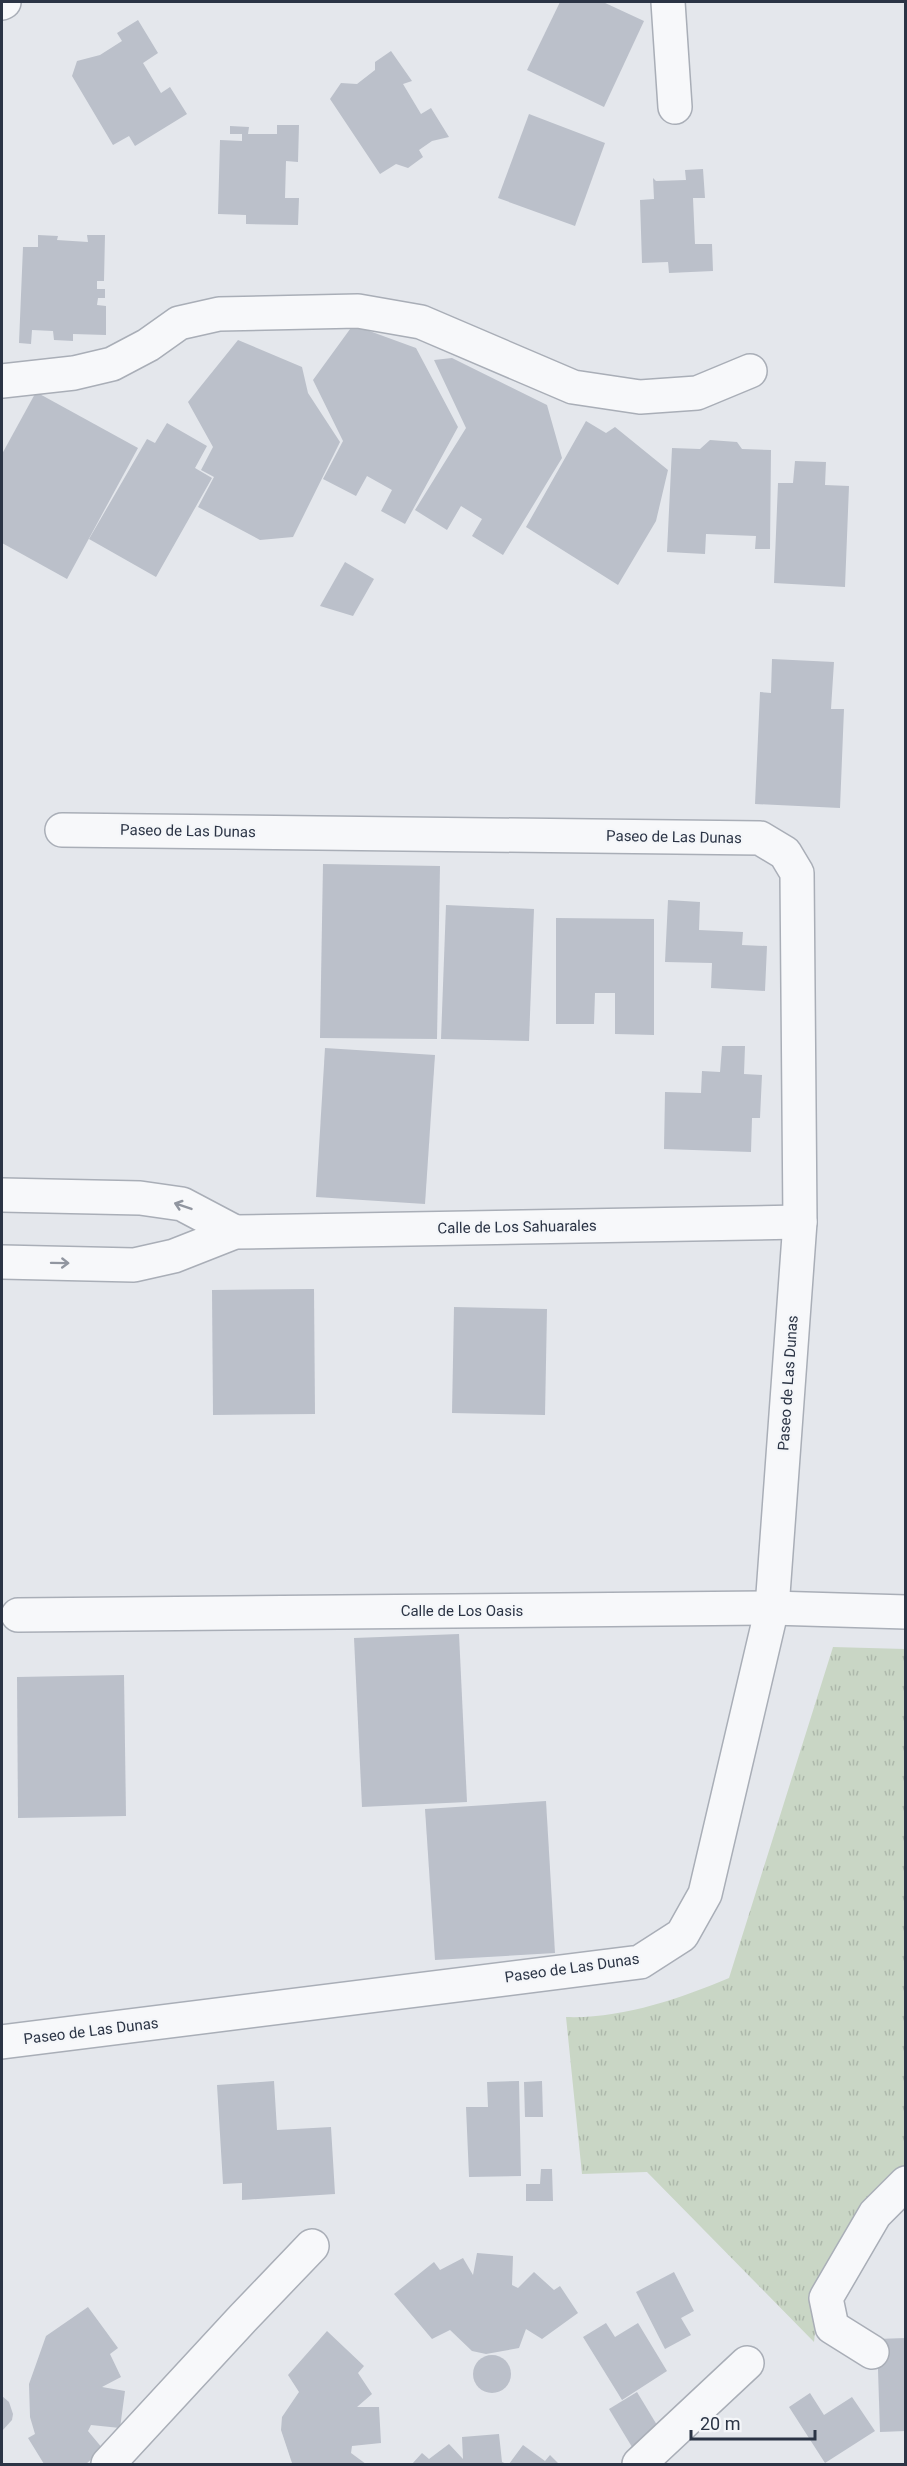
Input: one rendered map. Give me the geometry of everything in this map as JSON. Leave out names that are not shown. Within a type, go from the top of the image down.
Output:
[{"type":"street","points":[[668,2],[675,107]]},
{"type":"street","points":[[2,381],[74,373],[112,364],[148,345],[179,322],[219,314],[358,311],[421,322],[573,387],[640,397],[697,393],[750,371]]},
{"type":"street","name":"Paseo de Las Dunas","points":[[2,2042],[640,1962],[682,1935],[705,1894],[772,1608],[800,1222],[796,873],[785,853],[760,838],[62,830]]},
{"type":"street","points":[[2,1195],[140,1198],[182,1204],[235,1232]]},
{"type":"street","name":"Calle de Los Sahuarales","points":[[235,1232],[800,1222]]},
{"type":"street","points":[[2,1262],[134,1265],[174,1256],[235,1232]]},
{"type":"street","name":"Calle de Los Oasis","points":[[18,1615],[772,1608],[906,1612]]},
{"type":"street","points":[[873,2352],[832,2327],[826,2298],[875,2214],[906,2183]]},
{"type":"street","points":[[108,2464],[312,2246]]},
{"type":"street","points":[[639,2464],[747,2363]]},
{"type":"green space","points":[[833,1647],[905,1649],[905,2172],[819,2295],[814,2342],[647,2172],[582,2174],[566,2017],[608,2015],[629,2011],[670,2000],[729,1978]]},
{"type":"building","points":[[560,2],[603,2],[644,21],[604,107],[527,70]]},
{"type":"building","points":[[138,20],[158,53],[143,63],[161,93],[170,87],[187,114],[135,146],[129,136],[113,145],[72,76],[77,61],[100,55],[122,41],[117,33]]},
{"type":"building","points":[[391,51],[412,81],[403,84],[421,114],[431,108],[449,137],[432,141],[419,150],[423,157],[408,168],[396,164],[380,174],[330,99],[341,83],[357,84],[375,70],[375,62]]},
{"type":"building","points":[[529,114],[605,143],[575,226],[498,198]]},
{"type":"building","points":[[277,125],[299,125],[298,162],[286,161],[285,198],[299,198],[298,225],[246,224],[246,215],[218,214],[220,140],[242,141],[242,134],[230,134],[230,126],[249,127],[248,134],[277,134]]},
{"type":"building","points":[[703,169],[705,198],[693,198],[695,244],[712,244],[713,271],[669,273],[668,262],[642,263],[640,200],[654,199],[653,178],[656,181],[686,180],[685,170]]},
{"type":"building","points":[[38,235],[58,236],[57,240],[88,242],[87,235],[105,235],[104,281],[97,281],[97,289],[105,289],[105,298],[98,298],[97,305],[106,306],[106,335],[73,334],[73,341],[54,340],[53,331],[32,330],[31,344],[19,343],[23,247],[38,247]]},
{"type":"building","points":[[353,325],[416,348],[458,427],[405,524],[381,511],[392,490],[367,476],[356,496],[323,479],[343,441],[313,380]]},
{"type":"building","points":[[238,340],[302,367],[308,393],[340,442],[293,537],[260,540],[198,507],[214,477],[201,470],[213,447],[188,402]]},
{"type":"building","points":[[452,358],[547,405],[562,458],[503,555],[472,536],[482,519],[461,506],[447,530],[415,510],[466,428],[434,360]]},
{"type":"building","points":[[36,392],[138,448],[67,579],[2,543],[2,454]]},
{"type":"building","points":[[586,421],[606,433],[615,427],[668,470],[656,521],[618,585],[526,527]]},
{"type":"building","points":[[167,423],[207,446],[195,468],[212,478],[156,577],[89,539],[147,439],[155,443]]},
{"type":"building","points":[[710,440],[737,442],[742,449],[771,450],[770,549],[755,549],[756,536],[706,534],[705,554],[667,552],[672,448],[700,449]]},
{"type":"building","points":[[795,461],[826,462],[825,485],[849,486],[845,587],[774,583],[778,483],[793,483]]},
{"type":"building","points":[[345,562],[374,579],[353,616],[320,606]]},
{"type":"building","points":[[772,659],[834,662],[831,709],[844,709],[840,808],[755,804],[760,692],[771,693]]},
{"type":"building","points":[[323,864],[440,866],[437,1039],[320,1038]]},
{"type":"building","points":[[668,900],[700,902],[699,930],[743,932],[742,945],[767,946],[765,991],[711,988],[712,963],[665,962]]},
{"type":"building","points":[[446,905],[534,909],[529,1041],[441,1039]]},
{"type":"building","points":[[556,918],[654,919],[654,1035],[615,1034],[615,993],[595,993],[594,1024],[556,1024]]},
{"type":"building","points":[[722,1046],[745,1046],[744,1074],[762,1075],[760,1118],[752,1118],[751,1152],[664,1149],[665,1092],[701,1093],[702,1071],[720,1072]]},
{"type":"building","points":[[325,1048],[435,1055],[425,1204],[316,1197]]},
{"type":"building","points":[[314,1289],[315,1414],[213,1415],[212,1290]]},
{"type":"building","points":[[454,1307],[547,1309],[545,1415],[452,1413]]},
{"type":"building","points":[[459,1634],[467,1802],[362,1807],[354,1638]]},
{"type":"building","points":[[124,1675],[126,1816],[18,1818],[17,1677]]},
{"type":"building","points":[[546,1801],[555,1953],[435,1960],[425,1809]]},
{"type":"building","points":[[274,2081],[277,2130],[331,2127],[335,2194],[242,2200],[242,2183],[223,2184],[217,2085]]},
{"type":"building","points":[[519,2081],[521,2176],[469,2177],[466,2107],[488,2107],[487,2082]]},
{"type":"building","points":[[542,2081],[543,2117],[525,2117],[524,2082]]},
{"type":"building","points":[[541,2169],[552,2169],[553,2201],[526,2201],[526,2184],[540,2184]]},
{"type":"building","points":[[477,2253],[513,2256],[512,2285],[518,2288],[534,2272],[554,2290],[560,2286],[578,2313],[542,2339],[526,2329],[519,2348],[486,2354],[472,2351],[450,2330],[432,2339],[394,2294],[434,2262],[440,2270],[463,2258],[473,2275]]},
{"type":"building","points":[[674,2272],[694,2311],[681,2318],[691,2335],[665,2349],[636,2292]]},
{"type":"building","points":[[88,2307],[118,2348],[110,2354],[121,2377],[102,2387],[125,2391],[120,2428],[91,2425],[88,2431],[103,2449],[86,2464],[44,2464],[28,2438],[35,2434],[30,2417],[29,2384],[46,2336]]},
{"type":"building","points":[[606,2323],[615,2337],[638,2323],[667,2371],[622,2400],[583,2337]]},
{"type":"building","points":[[327,2331],[364,2366],[358,2373],[372,2394],[357,2407],[379,2407],[381,2443],[352,2446],[351,2453],[366,2464],[292,2463],[281,2430],[282,2417],[299,2392],[288,2375]]},
{"type":"building","points":[[906,2338],[906,2431],[880,2432],[877,2339]]},
{"type":"building","points":[[492,2355],[505,2361],[511,2374],[505,2387],[492,2393],[479,2387],[473,2374],[479,2361]]},
{"type":"building","points":[[637,2392],[660,2430],[632,2447],[609,2409]]},
{"type":"building","points":[[810,2393],[824,2415],[852,2397],[875,2431],[825,2463],[789,2407]]},
{"type":"building","points":[[2,2396],[9,2402],[13,2414],[12,2420],[2,2431]]},
{"type":"building","points":[[499,2434],[502,2462],[507,2464],[412,2464],[422,2453],[429,2459],[449,2444],[463,2459],[462,2437]]},
{"type":"building","points":[[523,2445],[545,2461],[550,2455],[559,2464],[509,2464]]}]
